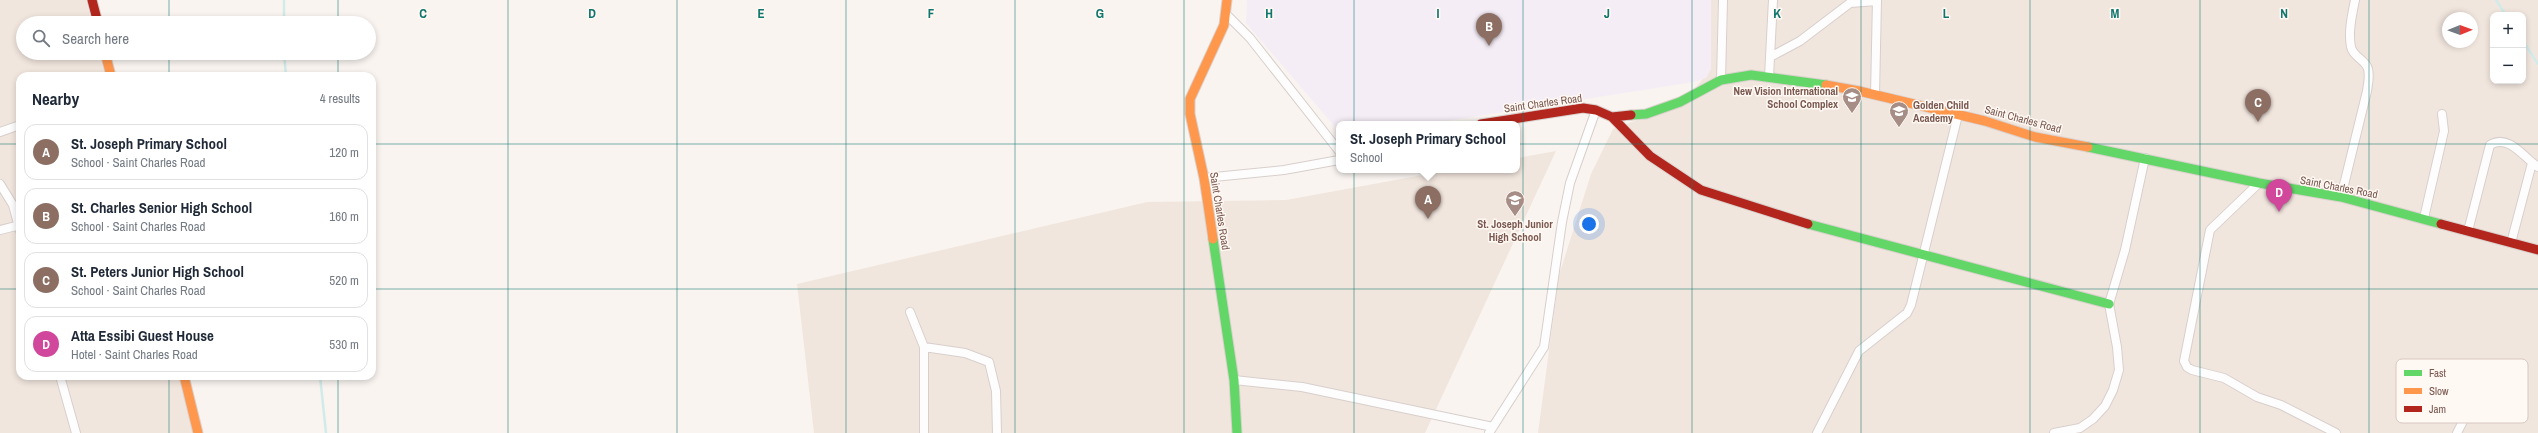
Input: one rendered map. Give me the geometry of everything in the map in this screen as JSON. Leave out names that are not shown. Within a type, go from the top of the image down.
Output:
[{"type":"street","points":[[92,0],[96,16]]},
{"type":"street","name":"Saint Charles Road","points":[[1227,0],[1224,25],[1190,99],[1190,114],[1204,178],[1234,380],[1237,433]]},
{"type":"street","points":[[1721,80],[1723,0]]},
{"type":"street","points":[[1769,77],[1773,0]]},
{"type":"street","points":[[1770,57],[1800,41],[1850,3],[1877,0],[1875,95]]},
{"type":"street","points":[[2341,197],[2367,91],[2369,75],[2367,66],[2353,53],[2351,47],[2350,26],[2355,0]]},
{"type":"street","points":[[1226,14],[1250,38],[1336,146]]},
{"type":"street","points":[[107,60],[110,72]]},
{"type":"street","name":"Saint Charles Road","points":[[1500,121],[1583,108],[1596,110],[1612,117],[1646,114],[1664,109],[1721,80],[1751,75],[1769,77],[1875,95],[1958,115],[2035,137],[2145,158],[2259,183],[2341,197],[2538,249]]},
{"type":"street","points":[[1234,380],[1302,387],[1491,430],[1544,347],[1562,222],[1570,183],[1596,110]]},
{"type":"street","points":[[2424,218],[2444,131],[2442,114]]},
{"type":"street","points":[[1817,433],[1859,351],[1907,313],[1924,256],[1958,115]]},
{"type":"street","points":[[1612,117],[1650,156],[1701,190],[1799,222],[2109,304]]},
{"type":"street","points":[[0,132],[16,127]]},
{"type":"street","points":[[2468,231],[2490,145],[2495,143],[2515,146],[2535,165],[2511,243]]},
{"type":"street","points":[[2054,433],[2080,428],[2093,419],[2105,406],[2113,390],[2119,370],[2118,347],[2109,304],[2125,250],[2145,158]]},
{"type":"street","points":[[1204,178],[1284,170],[1336,161]]},
{"type":"street","points":[[2259,183],[2210,230],[2184,361],[2187,367],[2192,370],[2224,378],[2257,398],[2281,405],[2336,433]]},
{"type":"street","points":[[0,184],[13,205],[16,214]]},
{"type":"street","points":[[0,230],[16,228]]},
{"type":"street","points":[[910,312],[924,347],[924,433]]},
{"type":"street","points":[[924,347],[965,353],[989,362],[996,391],[998,433]]},
{"type":"street","points":[[61,380],[76,433]]},
{"type":"street","points":[[185,380],[198,433]]},
{"type":"street","points":[[2457,433],[2462,423]]},
{"type":"shaded area","points":[[0,0],[86,0],[90,16],[16,16],[16,60],[101,60],[104,72],[16,72],[16,380],[182,380],[196,433],[0,433]]},
{"type":"shaded area","points":[[1247,0],[1711,0],[1711,69],[1706,78],[1694,82],[1446,121],[1336,121],[1335,127],[1246,23]]},
{"type":"shaded area","points":[[1711,0],[2538,0],[2538,433],[1538,433],[1559,275],[1591,174],[1613,129],[1683,103],[1710,70]]},
{"type":"shaded area","points":[[1556,151],[1425,433],[814,433],[797,284],[1147,202],[1286,200],[1434,173],[1520,173],[1520,157]]},
{"type":"waterway","points":[[284,0],[284,16]]},
{"type":"waterway","points":[[2496,0],[2504,12]]},
{"type":"waterway","points":[[2526,46],[2538,64]]},
{"type":"waterway","points":[[285,60],[286,72]]},
{"type":"waterway","points":[[320,380],[326,433]]},
{"type":"traffic: fast","points":[[1631,115],[1646,114],[1680,102],[1721,80],[1751,75],[1826,85]]},
{"type":"traffic: fast","points":[[2088,147],[2259,183],[2341,197],[2441,224]]},
{"type":"traffic: fast","points":[[1808,224],[2109,304]]},
{"type":"traffic: fast","points":[[1213,239],[1234,380],[1237,433]]},
{"type":"traffic: slow","points":[[1213,239],[1204,178],[1190,114],[1190,99],[1224,25],[1227,0]]},
{"type":"traffic: slow","points":[[107,60],[110,72]]},
{"type":"traffic: slow","points":[[1826,85],[1859,91],[1985,121],[2035,137],[2088,147]]},
{"type":"traffic: slow","points":[[185,380],[198,433]]},
{"type":"traffic: jam","points":[[92,0],[96,16]]},
{"type":"traffic: jam","points":[[1500,121],[1583,108],[1596,110],[1612,117],[1631,115]]},
{"type":"traffic: jam","points":[[1612,117],[1650,156],[1701,190],[1808,224]]},
{"type":"traffic: jam","points":[[2441,224],[2538,250]]},
{"type":"place","name":"St. Charles Senior High School","points":[[1489,46]]},
{"type":"place","name":"New Vision International School Complex","points":[[1852,114]]},
{"type":"place","name":"St. Peters Junior High School","points":[[2258,122]]},
{"type":"place","name":"Golden Child Academy","points":[[1899,128]]},
{"type":"place","name":"Atta Essibi Guest House","points":[[2279,212]]},
{"type":"place","name":"St. Joseph Junior High School","points":[[1515,217]]},
{"type":"place","name":"St. Joseph Primary School","points":[[1428,219]]}]
